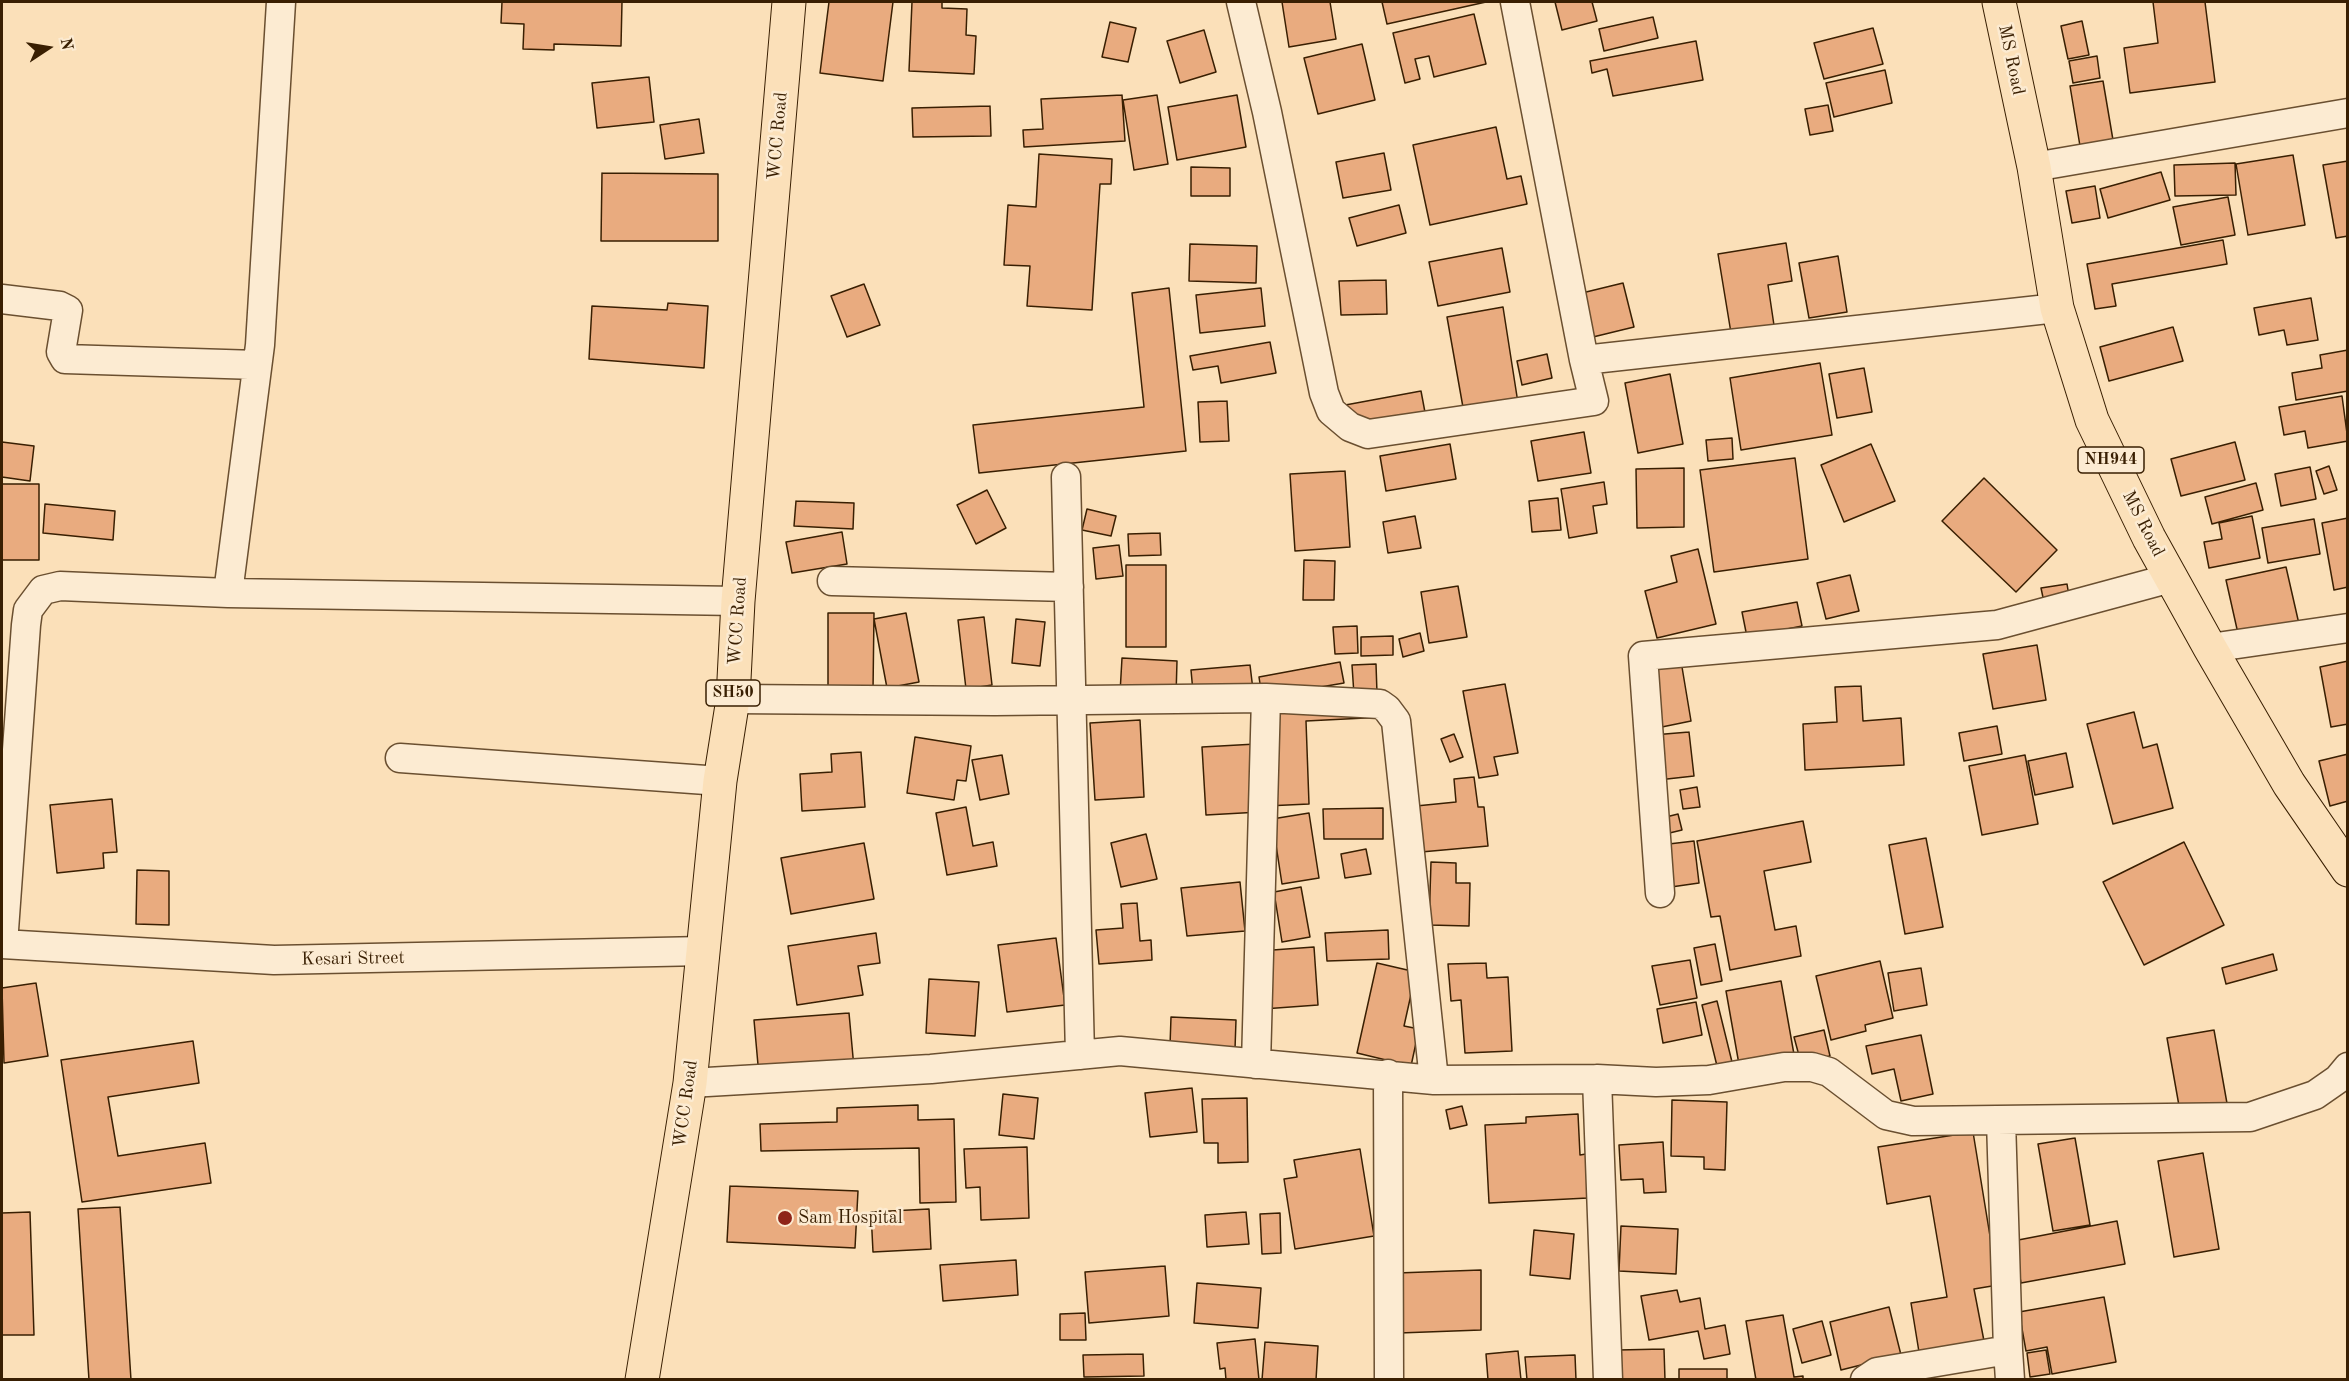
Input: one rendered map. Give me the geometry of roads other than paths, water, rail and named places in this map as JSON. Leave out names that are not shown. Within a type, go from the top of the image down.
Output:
[{"type":"main road","name":"WCC Road","points":[[642,1380],[690,1083],[720,781],[733,699],[738,601],[789,2]]},
{"type":"main road","name":"MS Road","points":[[1999,2],[2034,167],[2057,308],[2092,420],[2171,578],[2210,648],[2289,784],[2348,870]]},
{"type":"street","points":[[228,593],[257,365],[281,2]]},
{"type":"street","points":[[1241,2],[1274,146],[1324,393],[1331,411],[1350,428],[1368,434],[1594,401],[1584,360],[1515,2]]},
{"type":"street","points":[[2034,167],[2348,113]]},
{"type":"street","points":[[2,299],[60,306],[68,310],[61,352],[65,359],[257,365]]},
{"type":"street","points":[[1584,360],[2057,308]]},
{"type":"street","points":[[1066,477],[1080,1055]]},
{"type":"street","points":[[1660,893],[1643,656],[1997,625],[2171,578]]},
{"type":"street","points":[[832,581],[1069,587]]},
{"type":"street","points":[[2,944],[26,624],[28,610],[34,598],[43,590],[60,586],[228,593],[738,601]]},
{"type":"street","points":[[2210,648],[2348,628]]},
{"type":"street","points":[[1256,1064],[1266,698]]},
{"type":"street","points":[[733,699],[1266,698],[1380,704],[1388,709],[1396,721],[1434,1080]]},
{"type":"street","points":[[400,758],[720,781]]},
{"type":"street","name":"Kesari Street","points":[[2,944],[274,960],[704,951]]},
{"type":"street","points":[[690,1083],[931,1069],[1120,1051],[1434,1080],[1597,1079],[1656,1082],[1698,1080],[1784,1067],[1812,1067],[1829,1072],[1886,1115],[1913,1121],[2250,1117],[2315,1095],[2338,1079],[2348,1067]]},
{"type":"street","points":[[1388,1074],[1389,1380]]},
{"type":"street","points":[[1597,1079],[1608,1380]]},
{"type":"street","points":[[2001,1120],[2010,1380]]},
{"type":"street","points":[[1865,1380],[1877,1372],[2008,1350]]},
{"type":"place","name":"Sam Hospital","points":[[785,1218]]}]
